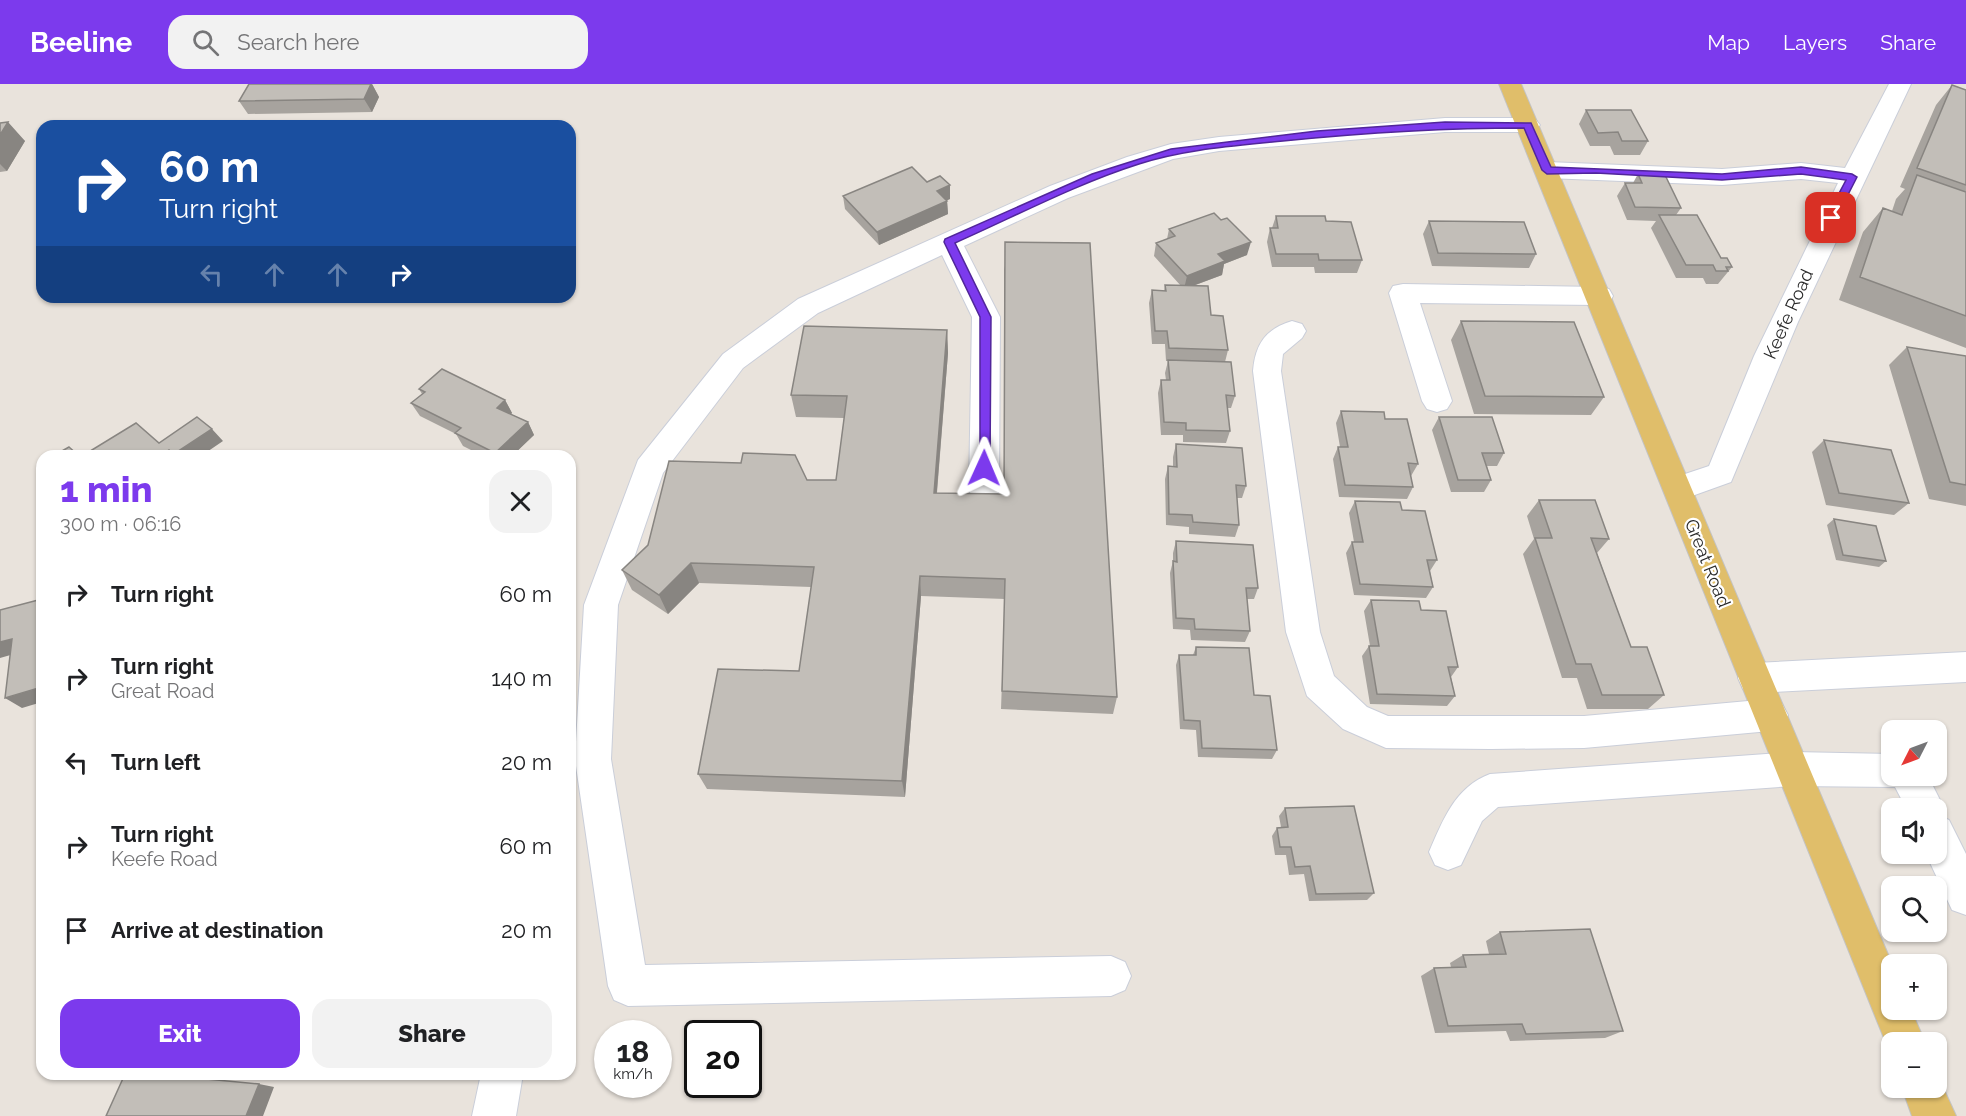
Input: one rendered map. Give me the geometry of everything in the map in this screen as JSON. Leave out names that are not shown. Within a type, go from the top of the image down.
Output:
[{"type":"main road","name":"Great Road","points":[[1510,84],[1900,1032]]},
{"type":"main road","points":[[1927,1098],[1934,1116]]},
{"type":"street","name":"Keefe Road","points":[[1678,489],[1720,474],[1737,441],[1766,359],[1852,177],[1900,84]]},
{"type":"street","points":[[1111,975],[628,986],[593,759],[601,605],[649,468],[733,361],[808,306],[1096,176],[1171,152],[1219,144],[1445,125],[1528,125]]},
{"type":"street","points":[[1547,170],[1596,170],[1712,177],[1801,171],[1852,177]]},
{"type":"street","points":[[949,242],[986,317],[984,490]]},
{"type":"street","points":[[1437,401],[1403,292],[1599,296]]},
{"type":"street","points":[[1292,331],[1269,350],[1267,371],[1303,632],[1319,685],[1355,718],[1386,732],[1491,733],[1584,732],[1770,715]]},
{"type":"street","points":[[1755,678],[1966,667]]},
{"type":"street","points":[[1448,852],[1469,809],[1490,791],[1534,786],[1792,770],[1881,771]]},
{"type":"street","points":[[1947,856],[1966,896]]},
{"type":"street","points":[[494,1116],[501,1080]]},
{"type":"building","points":[[249,84],[371,84],[364,99],[239,101]]},
{"type":"building","points":[[1952,85],[1966,90],[1966,185],[1917,168]]},
{"type":"building","points":[[1586,110],[1631,110],[1648,141],[1622,141],[1618,132],[1598,133]]},
{"type":"building","points":[[8,122],[0,135],[0,123]]},
{"type":"building","points":[[912,167],[927,182],[940,176],[950,185],[937,191],[947,201],[877,232],[843,196]]},
{"type":"building","points":[[1638,174],[1665,175],[1681,208],[1635,207],[1625,183],[1642,183]]},
{"type":"building","points":[[1917,175],[1966,192],[1966,316],[1860,277],[1883,208],[1902,215]]},
{"type":"building","points":[[1214,213],[1221,220],[1227,218],[1251,242],[1218,254],[1225,261],[1187,276],[1156,243],[1175,236],[1169,229]]},
{"type":"building","points":[[1659,215],[1697,215],[1721,258],[1727,258],[1732,267],[1726,267],[1728,271],[1716,271],[1713,265],[1686,265]]},
{"type":"building","points":[[1276,216],[1325,216],[1326,221],[1351,222],[1362,260],[1319,260],[1318,254],[1276,254],[1270,228],[1278,228]]},
{"type":"building","points":[[1429,221],[1524,222],[1536,254],[1438,253]]},
{"type":"building","points":[[1005,242],[1090,243],[1117,697],[1002,691],[1005,579],[920,576],[902,781],[698,774],[718,669],[799,671],[814,567],[691,563],[659,595],[622,570],[648,545],[669,461],[741,463],[743,453],[795,455],[807,480],[836,480],[847,396],[791,395],[804,326],[947,330],[934,493],[1004,494]]},
{"type":"building","points":[[1165,285],[1208,286],[1211,315],[1223,316],[1228,350],[1169,348],[1167,331],[1155,331],[1152,290],[1166,291]]},
{"type":"building","points":[[1461,321],[1574,322],[1604,397],[1485,396]]},
{"type":"building","points":[[1907,347],[1966,356],[1966,485],[1950,482]]},
{"type":"building","points":[[1168,360],[1231,362],[1235,396],[1226,395],[1230,431],[1186,430],[1186,423],[1164,422],[1161,380],[1170,380]]},
{"type":"building","points":[[442,369],[505,400],[497,408],[528,422],[498,450],[489,450],[455,433],[461,428],[411,403],[425,392],[419,389]]},
{"type":"building","points":[[1341,411],[1384,412],[1385,419],[1407,419],[1418,464],[1408,463],[1413,487],[1345,485],[1338,447],[1348,447]]},
{"type":"building","points":[[197,417],[212,429],[180,450],[92,450],[136,423],[159,443]]},
{"type":"building","points":[[1439,417],[1492,417],[1504,453],[1482,453],[1491,480],[1458,480]]},
{"type":"building","points":[[1824,440],[1891,450],[1909,503],[1839,493]]},
{"type":"building","points":[[1176,444],[1242,448],[1246,486],[1236,485],[1239,525],[1193,522],[1192,515],[1169,514],[1168,466],[1177,467]]},
{"type":"building","points":[[1539,500],[1595,500],[1609,539],[1591,538],[1631,647],[1647,647],[1664,695],[1602,695],[1591,664],[1576,664],[1535,538],[1552,538]]},
{"type":"building","points":[[1355,501],[1400,502],[1402,510],[1425,511],[1437,560],[1427,560],[1433,587],[1360,584],[1352,542],[1363,542]]},
{"type":"building","points":[[1834,519],[1876,526],[1886,561],[1843,555]]},
{"type":"building","points":[[1176,541],[1253,545],[1258,588],[1246,588],[1250,631],[1195,629],[1194,619],[1176,618],[1173,561],[1177,562]]},
{"type":"building","points":[[1371,600],[1419,601],[1421,610],[1446,611],[1458,667],[1448,667],[1455,696],[1377,694],[1369,646],[1379,646]]},
{"type":"building","points":[[36,601],[36,689],[5,698],[12,639],[0,642],[0,610]]},
{"type":"building","points":[[1196,647],[1249,648],[1254,695],[1270,696],[1277,750],[1202,748],[1200,721],[1184,720],[1179,655],[1196,655]]},
{"type":"building","points":[[1354,806],[1374,893],[1316,894],[1310,866],[1295,867],[1291,847],[1280,847],[1277,828],[1288,827],[1285,808]]},
{"type":"building","points":[[1590,929],[1623,1031],[1526,1034],[1522,1024],[1448,1026],[1434,968],[1466,967],[1463,955],[1506,954],[1500,932]]},
{"type":"building","points":[[122,1080],[217,1080],[259,1084],[246,1116],[106,1116]]},
{"type":"route","points":[[984,468],[986,317],[949,242],[1096,176],[1136,162],[1171,152],[1219,144],[1445,125],[1528,125],[1547,170],[1665,173],[1694,177],[1801,171],[1852,177],[1831,218]]}]
